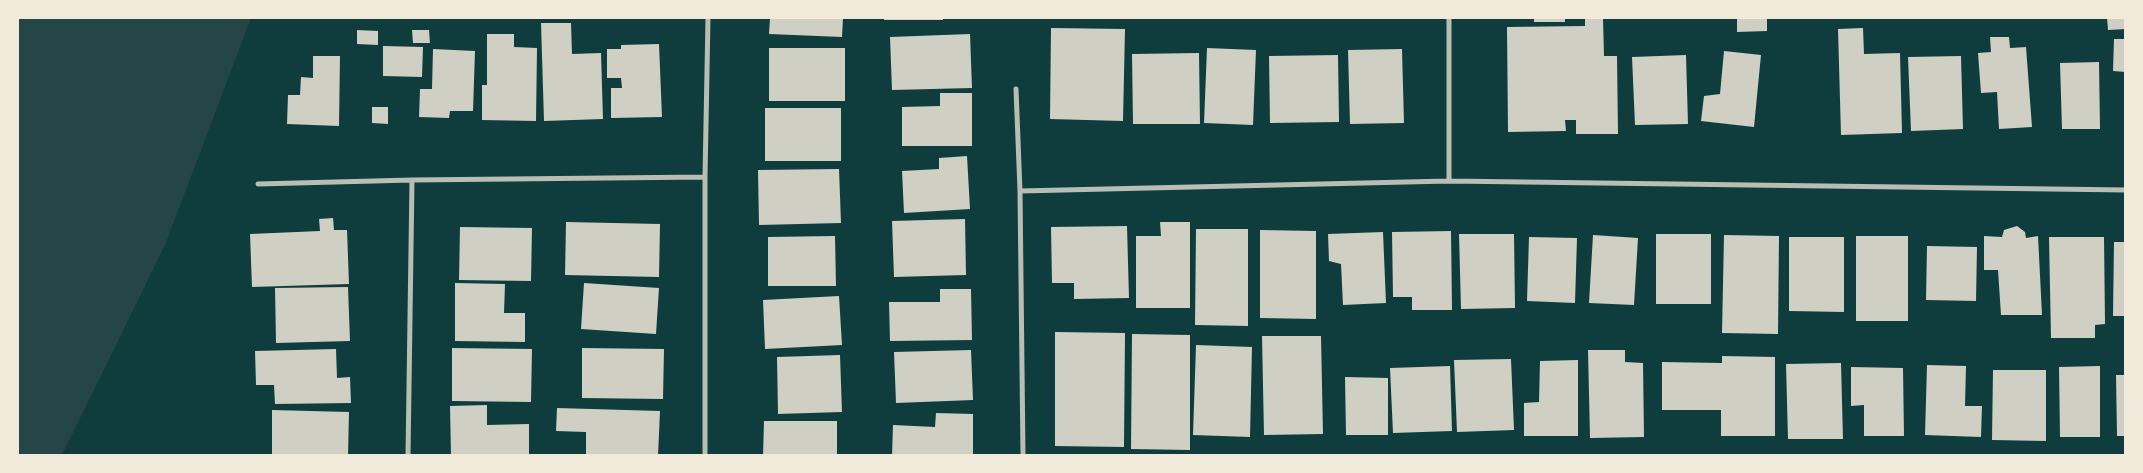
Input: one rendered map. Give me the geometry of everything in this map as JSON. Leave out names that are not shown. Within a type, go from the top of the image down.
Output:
[{"type":"street","points":[[705,456],[705,177],[708,18]]},
{"type":"street","points":[[1449,18],[1449,181]]},
{"type":"street","points":[[1016,89],[1020,191],[1023,456]]},
{"type":"street","points":[[258,184],[412,180],[705,177]]},
{"type":"street","points":[[408,456],[412,180]]},
{"type":"street","points":[[1020,191],[1449,181],[2126,190]]},
{"type":"shaded area","points":[[18,18],[251,18],[165,245],[62,455],[18,455]]},
{"type":"building","points":[[770,18],[843,18],[842,37],[769,34]]},
{"type":"building","points":[[884,18],[943,18],[943,20],[884,20]]},
{"type":"building","points":[[1534,18],[1565,18],[1565,22],[1534,22]]},
{"type":"building","points":[[1585,18],[1603,18],[1604,56],[1617,56],[1618,134],[1576,134],[1576,120],[1565,120],[1566,131],[1508,132],[1507,27],[1585,26]]},
{"type":"building","points":[[1737,18],[1767,18],[1767,31],[1737,32]]},
{"type":"building","points":[[2107,18],[2125,18],[2126,29],[2108,30]]},
{"type":"building","points":[[541,23],[571,23],[572,54],[601,53],[603,119],[544,121]]},
{"type":"building","points":[[1051,28],[1125,29],[1123,121],[1050,119]]},
{"type":"building","points":[[1863,28],[1864,54],[1900,53],[1902,133],[1841,135],[1838,29]]},
{"type":"building","points":[[357,30],[378,31],[378,45],[357,44]]},
{"type":"building","points":[[412,30],[429,30],[430,43],[413,43]]},
{"type":"building","points":[[487,34],[514,34],[514,47],[537,48],[536,121],[482,120],[482,85],[487,85]]},
{"type":"building","points":[[970,34],[972,88],[892,90],[890,37]]},
{"type":"building","points":[[1990,37],[2009,37],[2010,48],[2026,47],[2032,127],[1999,129],[1997,92],[1981,93],[1978,53],[1991,52]]},
{"type":"building","points":[[2114,39],[2126,39],[2126,72],[2113,71]]},
{"type":"building","points":[[659,44],[662,117],[611,118],[611,88],[622,88],[621,78],[607,78],[607,49],[621,49],[621,45]]},
{"type":"building","points":[[383,46],[423,47],[422,77],[383,76]]},
{"type":"building","points":[[769,48],[845,48],[845,101],[769,101]]},
{"type":"building","points":[[1207,48],[1256,50],[1253,125],[1204,123]]},
{"type":"building","points":[[433,49],[475,51],[473,111],[450,111],[449,118],[419,117],[420,89],[432,89]]},
{"type":"building","points":[[1402,49],[1404,123],[1350,124],[1348,50]]},
{"type":"building","points":[[1724,51],[1761,55],[1754,127],[1701,121],[1704,96],[1720,94]]},
{"type":"building","points":[[1199,53],[1200,124],[1133,124],[1132,54]]},
{"type":"building","points":[[1338,55],[1339,122],[1270,123],[1269,56]]},
{"type":"building","points":[[1686,55],[1688,124],[1635,125],[1632,57]]},
{"type":"building","points":[[313,56],[340,56],[339,126],[287,124],[288,95],[300,95],[301,77],[313,78]]},
{"type":"building","points":[[1961,56],[1963,129],[1911,131],[1908,57]]},
{"type":"building","points":[[2099,62],[2100,129],[2062,129],[2060,63]]},
{"type":"building","points":[[940,93],[972,93],[972,146],[902,146],[902,107],[940,106]]},
{"type":"building","points":[[372,107],[388,107],[388,124],[372,123]]},
{"type":"building","points":[[765,108],[841,108],[841,161],[765,161]]},
{"type":"building","points":[[967,156],[970,209],[904,213],[902,171],[939,169],[939,158]]},
{"type":"building","points":[[839,169],[841,223],[759,225],[758,170]]},
{"type":"building","points":[[333,218],[334,230],[347,230],[349,284],[252,287],[250,234],[320,231],[319,219]]},
{"type":"building","points":[[965,219],[966,275],[894,277],[892,221]]},
{"type":"building","points":[[566,222],[660,224],[659,277],[565,275]]},
{"type":"building","points":[[1160,222],[1190,222],[1190,308],[1136,308],[1136,236],[1161,236]]},
{"type":"building","points":[[1127,226],[1129,298],[1074,299],[1074,283],[1052,283],[1051,227]]},
{"type":"building","points":[[2017,226],[2025,232],[2026,238],[2038,236],[2042,315],[2001,315],[1998,270],[1984,270],[1984,236],[2002,237],[2004,230]]},
{"type":"building","points":[[460,227],[532,228],[531,281],[459,280]]},
{"type":"building","points":[[1196,229],[1248,229],[1248,326],[1195,325]]},
{"type":"building","points":[[1260,230],[1316,231],[1316,319],[1260,318]]},
{"type":"building","points":[[1451,231],[1452,310],[1412,310],[1412,297],[1393,297],[1392,232]]},
{"type":"building","points":[[1383,232],[1386,303],[1343,305],[1341,264],[1329,261],[1328,234]]},
{"type":"building","points":[[1459,234],[1514,234],[1515,308],[1461,309]]},
{"type":"building","points":[[1656,234],[1711,234],[1711,304],[1656,304]]},
{"type":"building","points":[[1593,235],[1638,238],[1634,305],[1589,303]]},
{"type":"building","points":[[1724,235],[1779,236],[1778,334],[1722,333]]},
{"type":"building","points":[[835,236],[836,286],[768,286],[768,237]]},
{"type":"building","points":[[1856,236],[1908,236],[1908,321],[1856,321]]},
{"type":"building","points":[[1529,237],[1577,238],[1575,303],[1527,301]]},
{"type":"building","points":[[1789,237],[1844,237],[1844,312],[1789,311]]},
{"type":"building","points":[[2049,237],[2104,237],[2105,324],[2095,325],[2095,338],[2051,338]]},
{"type":"building","points":[[2114,242],[2126,242],[2126,316],[2113,316]]},
{"type":"building","points":[[1927,246],[1977,247],[1976,301],[1926,300]]},
{"type":"building","points":[[455,283],[505,284],[504,313],[525,313],[525,342],[455,341]]},
{"type":"building","points":[[584,283],[659,288],[656,334],[581,329]]},
{"type":"building","points":[[348,287],[350,341],[276,343],[275,288]]},
{"type":"building","points":[[940,289],[971,289],[972,340],[890,341],[889,302],[940,302]]},
{"type":"building","points":[[839,296],[842,345],[765,349],[763,300]]},
{"type":"building","points":[[1055,332],[1125,333],[1124,447],[1055,446]]},
{"type":"building","points":[[1132,334],[1190,335],[1190,450],[1131,449]]},
{"type":"building","points":[[1262,336],[1321,336],[1323,434],[1264,435]]},
{"type":"building","points":[[1196,345],[1252,347],[1250,437],[1193,435]]},
{"type":"building","points":[[452,348],[532,349],[531,402],[452,401]]},
{"type":"building","points":[[582,348],[664,349],[663,399],[582,398]]},
{"type":"building","points":[[336,349],[337,378],[350,377],[351,403],[275,404],[274,385],[256,385],[255,351]]},
{"type":"building","points":[[971,350],[973,400],[896,403],[894,352]]},
{"type":"building","points":[[1588,350],[1625,350],[1625,362],[1643,363],[1644,437],[1590,438]]},
{"type":"building","points":[[840,355],[842,412],[778,414],[777,357]]},
{"type":"building","points":[[1722,356],[1775,357],[1775,436],[1721,436],[1721,410],[1662,410],[1662,362],[1722,363]]},
{"type":"building","points":[[1511,359],[1514,430],[1457,432],[1454,360]]},
{"type":"building","points":[[1578,360],[1578,436],[1524,436],[1524,403],[1539,402],[1540,361]]},
{"type":"building","points":[[1841,363],[1843,439],[1788,439],[1786,364]]},
{"type":"building","points":[[1927,365],[1966,366],[1965,406],[1982,406],[1981,437],[1925,435]]},
{"type":"building","points":[[1450,366],[1452,431],[1393,433],[1390,368]]},
{"type":"building","points":[[2100,366],[2100,437],[2060,437],[2059,367]]},
{"type":"building","points":[[1851,367],[1903,368],[1904,436],[1864,436],[1864,405],[1851,406]]},
{"type":"building","points":[[1993,370],[2046,370],[2046,441],[1992,440]]},
{"type":"building","points":[[2116,375],[2126,375],[2126,436],[2117,436]]},
{"type":"building","points":[[1345,377],[1388,378],[1388,435],[1346,435]]},
{"type":"building","points":[[487,405],[487,425],[529,424],[529,456],[451,456],[450,406]]},
{"type":"building","points":[[557,408],[660,411],[658,456],[586,456],[586,432],[556,431]]},
{"type":"building","points":[[272,410],[349,412],[348,456],[272,456]]},
{"type":"building","points":[[936,413],[973,414],[973,456],[892,456],[893,425],[935,427]]},
{"type":"building","points":[[764,421],[837,421],[837,456],[763,456]]}]
